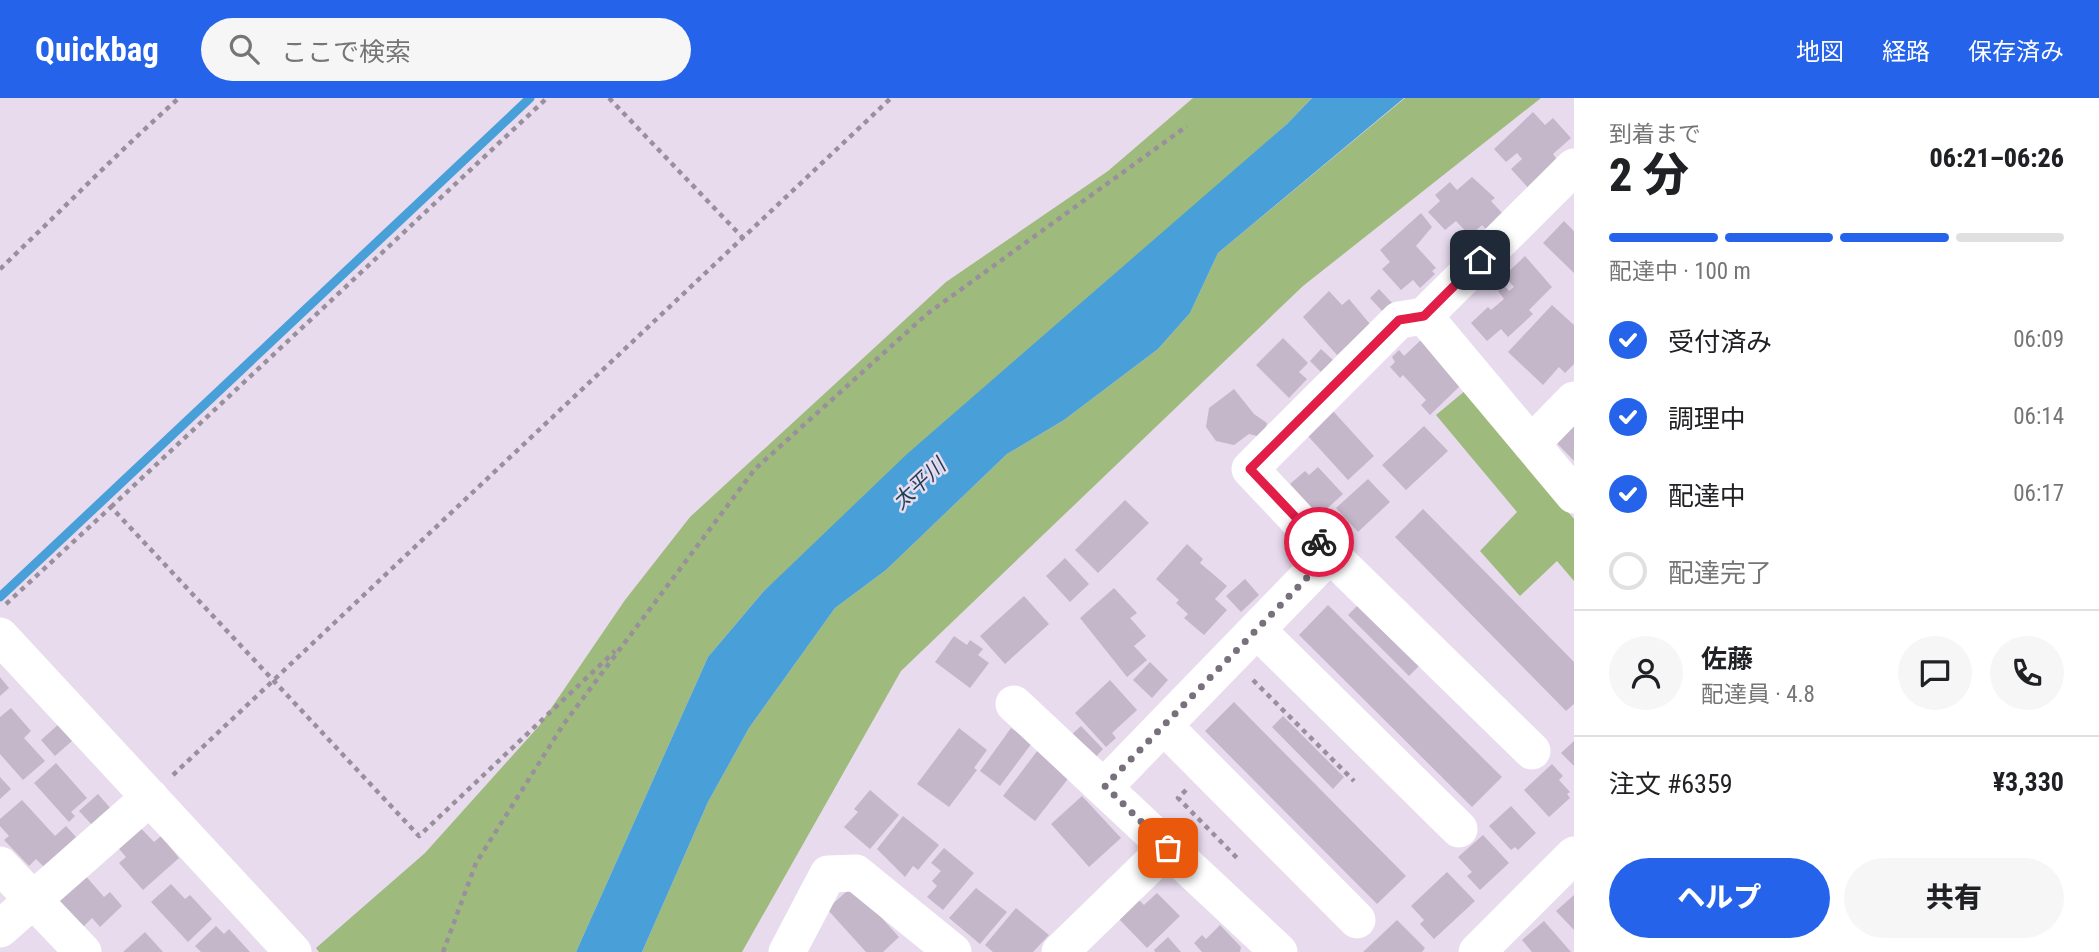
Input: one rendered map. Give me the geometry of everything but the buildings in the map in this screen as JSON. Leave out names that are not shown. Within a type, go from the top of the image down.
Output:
[{"type":"street","points":[[1532,751],[1330,554],[1250,469],[1399,320],[1424,316],[1574,167]]},
{"type":"street","points":[[1424,316],[1574,495]]},
{"type":"street","points":[[1531,444],[1574,400]]},
{"type":"street","points":[[1105,786],[1330,554]]},
{"type":"street","points":[[1257,630],[1459,829]]},
{"type":"street","points":[[0,636],[293,952]]},
{"type":"street","points":[[1014,704],[1105,786],[1275,951]]},
{"type":"street","points":[[1164,726],[1357,920]]},
{"type":"street","points":[[0,929],[150,797]]},
{"type":"street","points":[[1060,952],[1168,848]]},
{"type":"street","points":[[1477,952],[1574,855]]},
{"type":"street","points":[[0,866],[83,952]]},
{"type":"street","points":[[787,952],[828,874],[856,873],[953,952]]},
{"type":"path","points":[[0,269],[72,202],[104,166],[179,98]]},
{"type":"path","points":[[0,610],[547,98]]},
{"type":"path","points":[[608,98],[744,239]]},
{"type":"path","points":[[150,797],[891,98]]},
{"type":"path","points":[[443,952],[476,863],[563,725],[755,469],[927,314],[1187,126]]},
{"type":"path","points":[[111,507],[419,836],[626,640]]},
{"type":"path","points":[[1230,657],[1354,781]]},
{"type":"path","points":[[1180,779],[1188,788],[1178,798],[1239,860]]},
{"type":"green space","points":[[1193,98],[1312,98],[1287,124],[763,592],[708,657],[576,952],[319,952],[316,948],[425,853],[539,726],[625,600],[690,517],[946,282],[1108,171]]},
{"type":"green space","points":[[1405,98],[1541,98],[1303,286],[901,671],[742,952],[642,952],[708,802],[749,728],[835,608],[886,570],[1007,454],[1064,420],[1158,349],[1190,313],[1218,253]]},
{"type":"green space","points":[[1466,390],[1574,519],[1574,581],[1557,561],[1520,596],[1480,551],[1517,512],[1436,415]]},
{"type":"water","name":"太平川","points":[[1312,98],[1404,98],[1218,253],[1190,313],[1158,349],[1064,420],[1007,454],[886,570],[835,608],[749,728],[708,802],[642,952],[576,952],[708,657],[763,592],[907,454],[1287,124]]},
{"type":"waterway","points":[[0,597],[530,98]]},
{"type":"way so far","points":[[1168,848],[1105,786],[1330,554],[1319,542]]},
{"type":"route","points":[[1319,542],[1250,469],[1399,320],[1424,316],[1480,260]]}]
